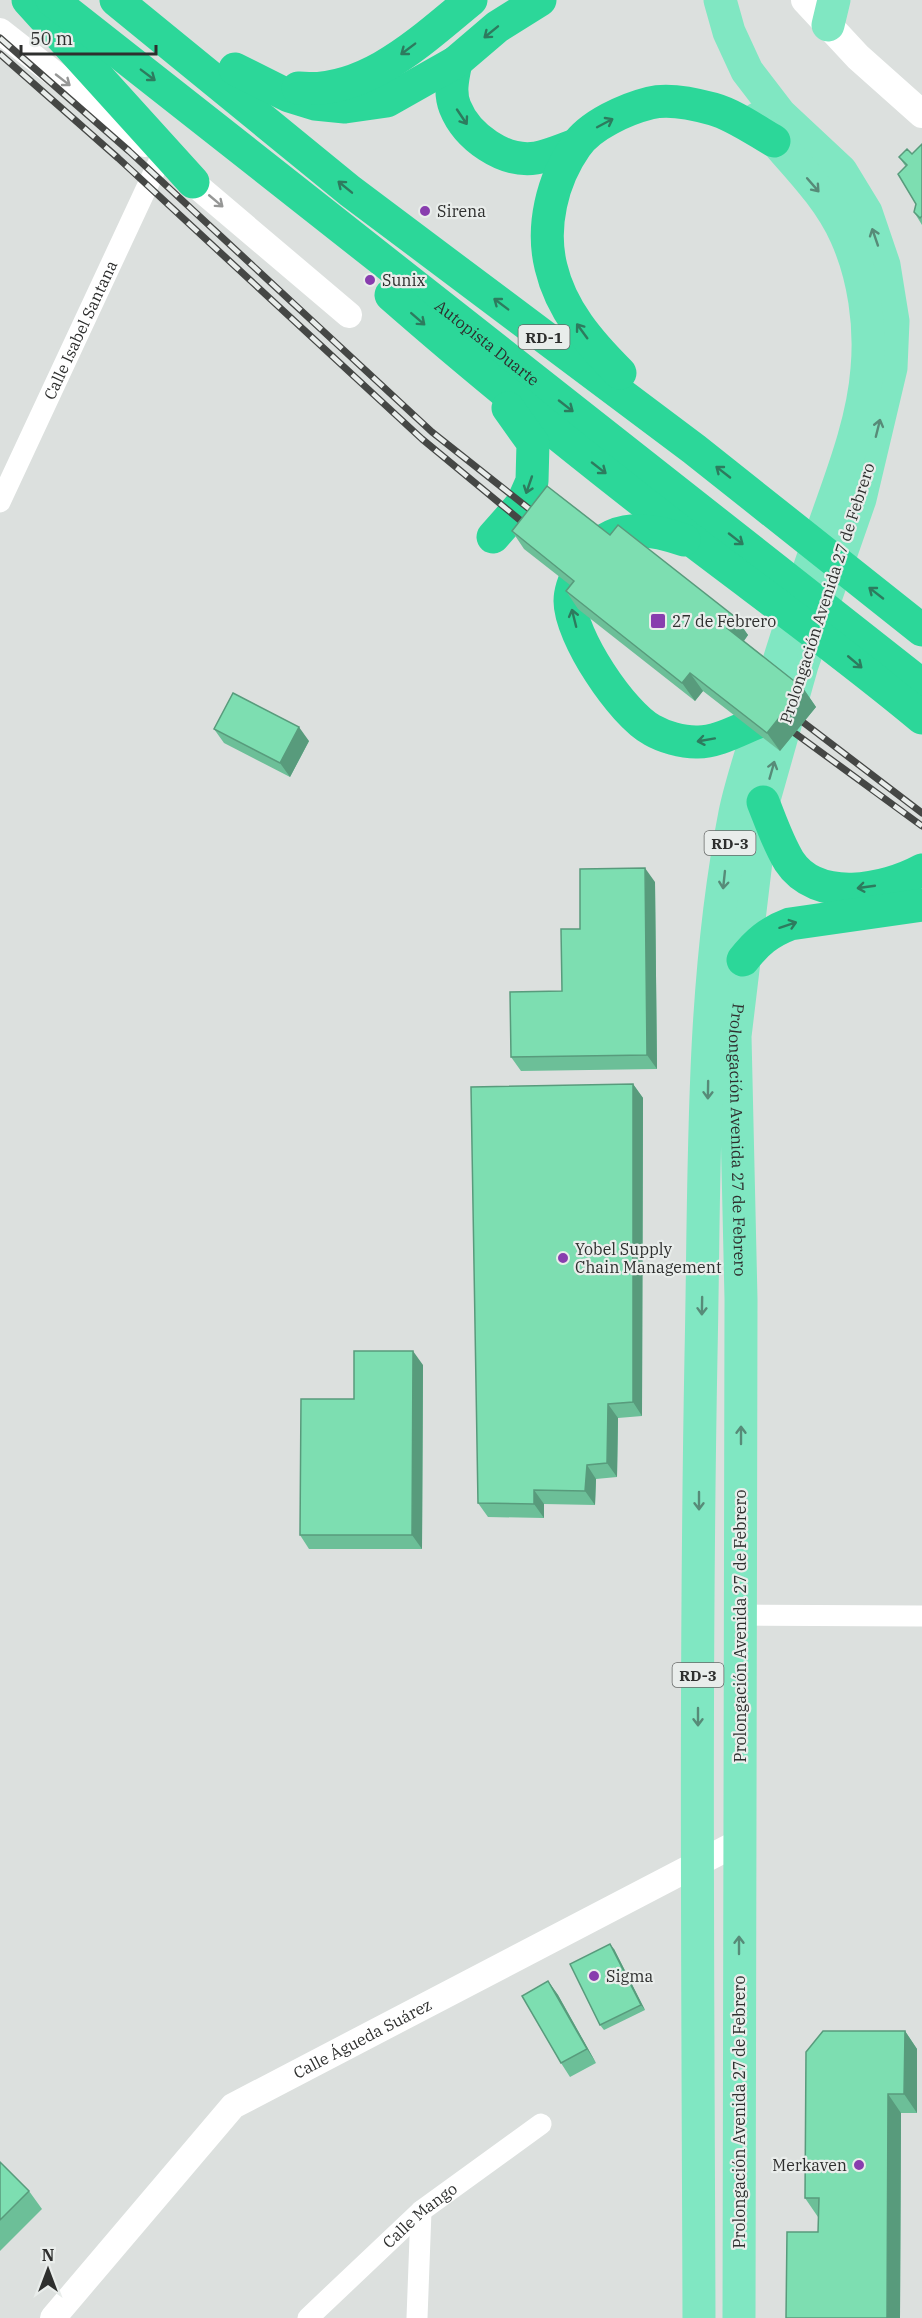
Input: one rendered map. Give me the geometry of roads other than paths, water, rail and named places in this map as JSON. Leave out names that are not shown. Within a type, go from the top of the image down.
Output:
[{"type":"highway","points":[[28,0],[193,182]]},
{"type":"highway","name":"Autopista Duarte","points":[[52,0],[922,685]]},
{"type":"highway","name":"RD-1","points":[[116,0],[350,191],[694,449],[922,630]]},
{"type":"highway","points":[[167,43],[286,86],[307,89],[362,78],[392,61],[471,0]]},
{"type":"highway","points":[[235,69],[289,96],[315,104],[345,107],[387,101],[456,62],[497,27],[540,0]]},
{"type":"highway","points":[[456,62],[451,84],[455,107],[486,146],[515,157],[536,158],[576,145]]},
{"type":"highway","points":[[694,449],[591,344],[576,323],[560,294],[551,269],[547,242],[547,217],[558,182],[576,145],[594,129],[652,102],[694,105],[716,110],[774,141]]},
{"type":"highway","points":[[255,162],[321,233],[487,380],[700,546],[846,655],[922,718]]},
{"type":"highway","points":[[487,380],[533,443],[534,458],[532,481],[522,504],[493,537]]},
{"type":"highway","points":[[700,546],[659,531],[639,529],[599,541],[574,581],[570,601],[574,623],[589,653],[624,705],[651,730],[676,739],[698,742],[718,738],[761,720]]},
{"type":"highway","points":[[763,802],[790,862],[813,882],[826,887],[866,888],[906,879],[922,870]]},
{"type":"highway","points":[[743,960],[756,942],[772,931],[790,924],[922,905]]},
{"type":"main road","name":"Prolongación Avenida 27 de Febrero","points":[[699,0],[708,37],[735,90],[836,215],[860,272],[867,321],[868,367],[844,493],[786,677],[763,802],[735,1036],[738,1255],[741,1299],[739,2318]]},
{"type":"main road","name":"Prolongación Avenida 27 de Febrero","points":[[720,0],[729,32],[747,71],[780,114],[841,171],[866,212],[885,265],[892,321],[891,368],[881,417],[844,493]]},
{"type":"main road","points":[[817,6],[858,57],[922,114]]},
{"type":"main road","name":"Prolongación Avenida 27 de Febrero","points":[[699,2318],[696,1864],[703,1256],[709,1031],[714,958],[736,806],[761,720],[786,677]]},
{"type":"main road","points":[[703,1256],[738,1255]]},
{"type":"street","points":[[0,31],[193,182],[349,315]]},
{"type":"street","name":"Calle Isabel Santana","points":[[0,502],[161,157]]},
{"type":"street","points":[[739,1615],[922,1616]]},
{"type":"street","name":"Calle Águeda Suárez","points":[[53,2318],[233,2106],[739,1842]]},
{"type":"street","name":"Calle Mango","points":[[308,2318],[421,2211],[541,2124]]},
{"type":"street","points":[[417,2318],[421,2211]]},
{"type":"railway","points":[[0,38],[129,151],[432,432],[542,519]]},
{"type":"railway","points":[[0,54],[118,158],[422,439],[532,530]]},
{"type":"railway","points":[[791,713],[922,813]]},
{"type":"railway","points":[[781,723],[922,826]]},
{"type":"place","name":"Sirena","points":[[425,211]]},
{"type":"place","name":"Sunix","points":[[370,280]]},
{"type":"place","name":"27 de Febrero","points":[[658,621]]},
{"type":"place","name":"Yobel Supply Chain Management","points":[[563,1258]]},
{"type":"place","name":"Sigma","points":[[594,1976]]},
{"type":"place","name":"Merkaven","points":[[859,2165]]}]
